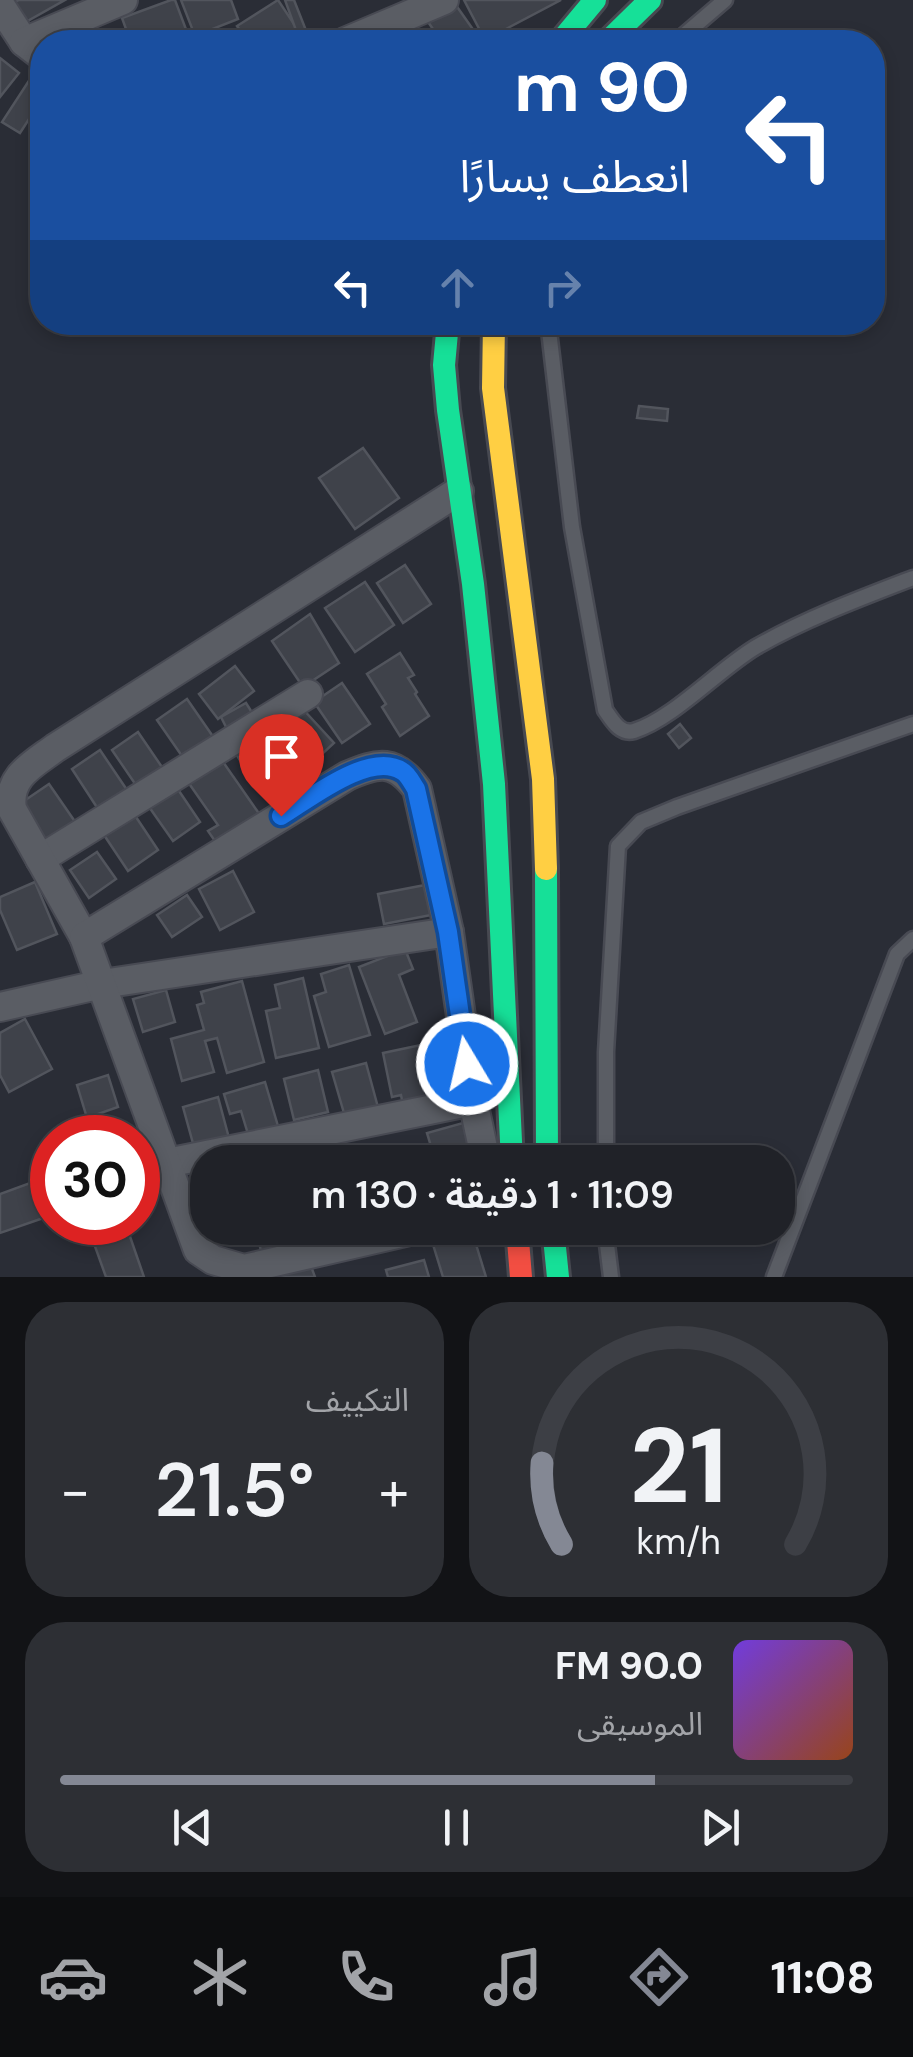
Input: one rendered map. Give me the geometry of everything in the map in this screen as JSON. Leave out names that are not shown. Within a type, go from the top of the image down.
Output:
[{"type":"highway","points":[[570,30],[595,0]]},
{"type":"highway","points":[[619,30],[650,0]]},
{"type":"highway","points":[[447,335],[444,365],[494,784],[511,1145]]},
{"type":"highway","points":[[494,335],[493,388],[501,462],[544,779],[547,1145]]},
{"type":"highway","points":[[518,1245],[521,1277]]},
{"type":"highway","points":[[555,1245],[558,1277]]},
{"type":"street","points":[[68,30],[123,0]]},
{"type":"street","points":[[373,30],[444,0]]},
{"type":"street","points":[[0,5],[30,45]]},
{"type":"street","points":[[190,1228],[84,937],[12,809],[10,794],[20,774],[459,492]]},
{"type":"street","points":[[40,859],[308,694]]},
{"type":"street","points":[[84,937],[347,776],[369,766],[404,771],[416,789],[448,932],[482,1145]]},
{"type":"street","points":[[0,1007],[102,984],[448,932]]},
{"type":"street","points":[[166,1164],[473,1101]]},
{"type":"street","points":[[196,1245],[213,1260],[244,1270],[351,1245]]},
{"type":"lane","points":[[690,30],[724,0]]},
{"type":"lane","points":[[550,335],[572,527],[605,710],[622,730],[631,732],[659,717],[756,648],[913,578]]},
{"type":"lane","points":[[606,1145],[606,1052],[618,846],[641,822],[913,724]]},
{"type":"lane","points":[[774,1277],[897,954],[913,939]]},
{"type":"lane","points":[[608,1245],[611,1277]]},
{"type":"building","points":[[65,0],[24,23],[13,3]]},
{"type":"building","points":[[175,0],[186,30],[126,30],[122,18]]},
{"type":"building","points":[[181,0],[231,0],[238,19],[210,30],[193,30]]},
{"type":"building","points":[[278,0],[298,30],[240,30],[237,26]]},
{"type":"building","points":[[285,0],[294,0],[306,30],[296,30]]},
{"type":"building","points":[[464,0],[561,0],[504,30],[480,30]]},
{"type":"building","points":[[453,1],[473,30],[434,30],[426,19]]},
{"type":"building","points":[[0,58],[19,73],[0,97]]},
{"type":"building","points":[[30,79],[30,120],[20,133],[2,122]]},
{"type":"building","points":[[639,406],[668,409],[667,421],[637,418]]},
{"type":"building","points":[[363,448],[399,498],[355,529],[319,478]]},
{"type":"building","points":[[405,565],[431,604],[403,623],[377,583]]},
{"type":"building","points":[[365,582],[394,625],[355,652],[325,608]]},
{"type":"building","points":[[310,614],[339,663],[303,687],[272,641]]},
{"type":"building","points":[[400,653],[414,675],[408,678],[415,694],[429,716],[400,736],[367,674]]},
{"type":"building","points":[[235,666],[254,691],[218,719],[199,694]]},
{"type":"building","points":[[342,683],[370,724],[342,743],[314,702]]},
{"type":"building","points":[[187,699],[214,738],[184,759],[157,720]]},
{"type":"building","points":[[246,703],[253,714],[227,729],[221,717]]},
{"type":"building","points":[[300,706],[334,743],[309,766],[283,739],[296,727],[287,718]]},
{"type":"building","points":[[680,724],[691,738],[679,748],[668,734]]},
{"type":"building","points":[[138,732],[166,773],[140,791],[112,750]]},
{"type":"building","points":[[270,732],[305,786],[294,793],[281,774],[258,789],[236,754]]},
{"type":"building","points":[[100,750],[127,790],[98,809],[72,769]]},
{"type":"building","points":[[221,759],[260,815],[217,844],[208,831],[218,825],[188,782]]},
{"type":"building","points":[[49,784],[78,826],[47,846],[18,805]]},
{"type":"building","points":[[175,785],[200,822],[173,841],[147,804]]},
{"type":"building","points":[[132,811],[158,850],[128,871],[102,832]]},
{"type":"building","points":[[97,852],[116,879],[89,898],[70,870]]},
{"type":"building","points":[[233,871],[254,912],[220,930],[199,889]]},
{"type":"building","points":[[35,882],[57,934],[17,950],[0,910],[0,897]]},
{"type":"building","points":[[425,885],[431,915],[384,924],[378,894]]},
{"type":"building","points":[[187,895],[202,917],[172,937],[157,915]]},
{"type":"building","points":[[405,949],[413,969],[399,975],[417,1022],[385,1034],[359,967]]},
{"type":"building","points":[[349,965],[370,1035],[329,1047],[314,996],[326,992],[321,974]]},
{"type":"building","points":[[303,978],[319,1048],[276,1058],[266,1011],[280,1008],[275,985]]},
{"type":"building","points":[[242,981],[264,1062],[227,1073],[217,1038],[205,1041],[214,1072],[182,1081],[171,1039],[204,1030],[197,1005],[204,1003],[201,992]]},
{"type":"building","points":[[166,990],[175,1022],[143,1032],[133,999]]},
{"type":"building","points":[[25,1019],[52,1069],[9,1092],[0,1075],[0,1033]]},
{"type":"building","points":[[421,1045],[432,1099],[403,1105],[401,1095],[392,1097],[383,1053]]},
{"type":"building","points":[[366,1063],[379,1111],[346,1120],[332,1072]]},
{"type":"building","points":[[318,1070],[328,1112],[294,1120],[284,1079]]},
{"type":"building","points":[[108,1075],[118,1107],[86,1115],[77,1085]]},
{"type":"building","points":[[265,1082],[278,1126],[248,1134],[241,1111],[230,1114],[224,1094]]},
{"type":"building","points":[[218,1097],[229,1138],[193,1145],[183,1107]]},
{"type":"building","points":[[463,1123],[470,1145],[431,1145],[427,1133]]},
{"type":"building","points":[[30,1183],[30,1223],[0,1233],[0,1194]]},
{"type":"building","points":[[95,1245],[133,1245],[144,1277],[106,1277]]},
{"type":"building","points":[[260,1245],[296,1245],[297,1248],[262,1256]]},
{"type":"building","points":[[433,1245],[476,1245],[486,1277],[443,1277]]},
{"type":"building","points":[[424,1260],[429,1277],[388,1277],[386,1270]]},
{"type":"building","points":[[309,1261],[315,1277],[276,1277],[275,1274]]},
{"type":"traffic: fast","points":[[570,30],[595,0]]},
{"type":"traffic: fast","points":[[619,30],[650,0]]},
{"type":"traffic: fast","points":[[447,335],[444,365],[448,410],[473,584],[494,784],[511,1145]]},
{"type":"traffic: fast","points":[[546,869],[547,1145]]},
{"type":"traffic: fast","points":[[555,1245],[558,1277]]},
{"type":"traffic: slow","points":[[494,335],[493,388],[543,779],[546,869]]},
{"type":"traffic: jam","points":[[518,1245],[521,1277]]},
{"type":"route","points":[[281,816],[369,766],[404,771],[416,789],[448,932],[467,1064]]}]
